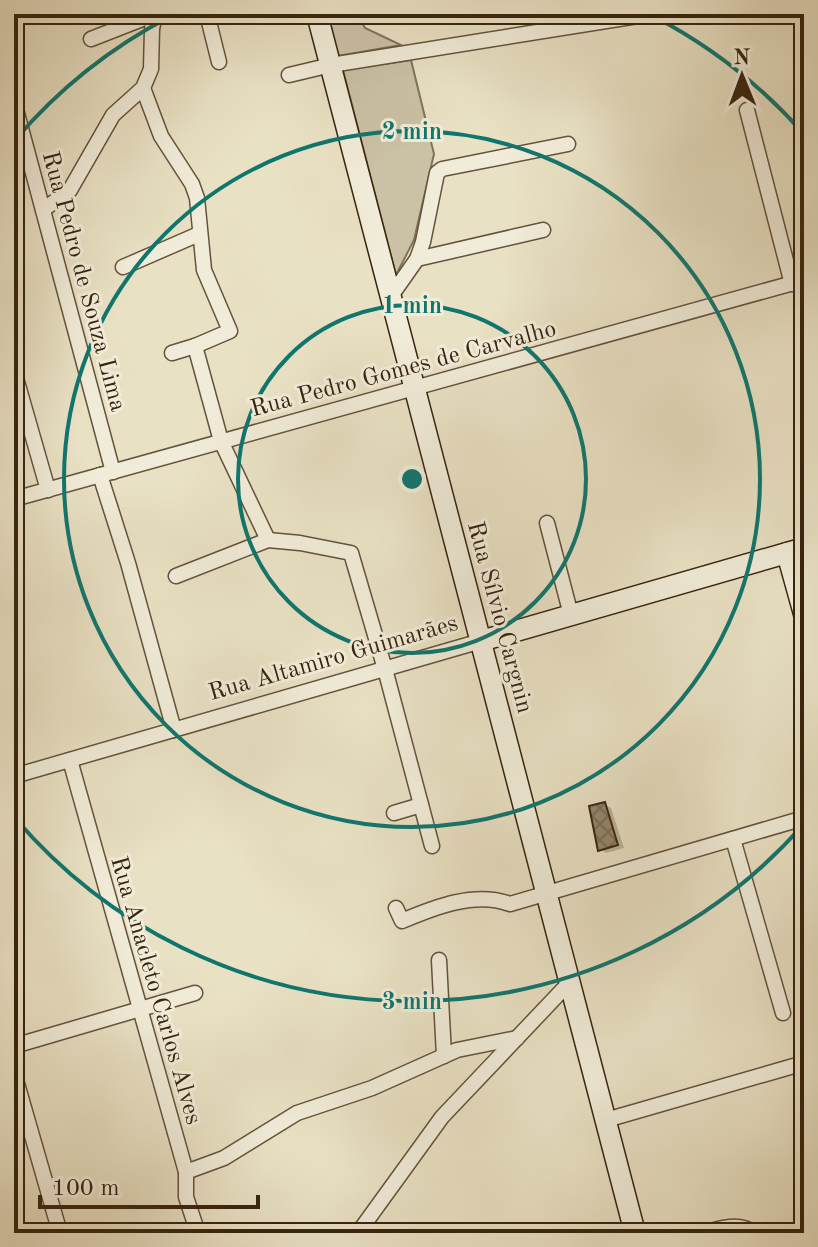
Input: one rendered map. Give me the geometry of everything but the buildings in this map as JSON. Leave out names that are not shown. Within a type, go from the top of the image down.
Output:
[{"type":"main road","name":"Rua Sílvio Cargnin","points":[[317,14],[635,1233]]},
{"type":"main road","name":"Rua Altamiro Guimarães","points":[[481,641],[795,550]]},
{"type":"main road","points":[[795,550],[804,614]]},
{"type":"street","points":[[91,39],[155,14]]},
{"type":"street","points":[[43,210],[70,190],[113,115],[143,88],[151,69],[155,14]]},
{"type":"street","points":[[207,14],[219,62]]},
{"type":"street","points":[[289,75],[331,65],[650,14]]},
{"type":"street","points":[[143,88],[161,136],[192,184],[208,284],[230,331],[172,353]]},
{"type":"street","name":"Rua Pedro de Souza Lima","points":[[14,102],[128,563],[174,730]]},
{"type":"street","points":[[747,110],[798,282]]},
{"type":"street","points":[[391,296],[417,259],[437,173],[442,169],[568,144]]},
{"type":"street","points":[[417,259],[543,230]]},
{"type":"street","points":[[123,267],[199,234]]},
{"type":"street","name":"Rua Pedro Gomes de Carvalho","points":[[14,499],[798,282]]},
{"type":"street","points":[[195,346],[221,441],[268,540]]},
{"type":"street","points":[[14,371],[48,490]]},
{"type":"street","points":[[547,523],[571,615]]},
{"type":"street","points":[[176,576],[268,540],[351,553],[432,846]]},
{"type":"street","name":"Rua Altamiro Guimarães","points":[[14,776],[481,641]]},
{"type":"street","name":"Rua Anacleto Carlos Alves","points":[[70,760],[186,1172],[186,1197],[198,1233]]},
{"type":"street","points":[[394,813],[421,805]]},
{"type":"street","points":[[399,915],[482,899],[497,899],[510,904],[804,818]]},
{"type":"street","points":[[733,839],[783,1013]]},
{"type":"street","points":[[439,960],[444,1056]]},
{"type":"street","points":[[358,1233],[442,1117],[570,982]]},
{"type":"street","points":[[14,1046],[195,993]]},
{"type":"street","points":[[186,1172],[224,1158],[297,1113],[372,1088],[471,1046],[517,1038]]},
{"type":"street","points":[[606,1120],[804,1063]]},
{"type":"street","points":[[14,1073],[60,1233]]},
{"type":"street","points":[[704,1233],[735,1226],[746,1227],[754,1233]]},
{"type":"shaded area","points":[[328,14],[360,19],[365,28],[401,45],[338,56]]},
{"type":"shaded area","points":[[411,60],[434,154],[414,240],[396,275],[343,70]]}]
